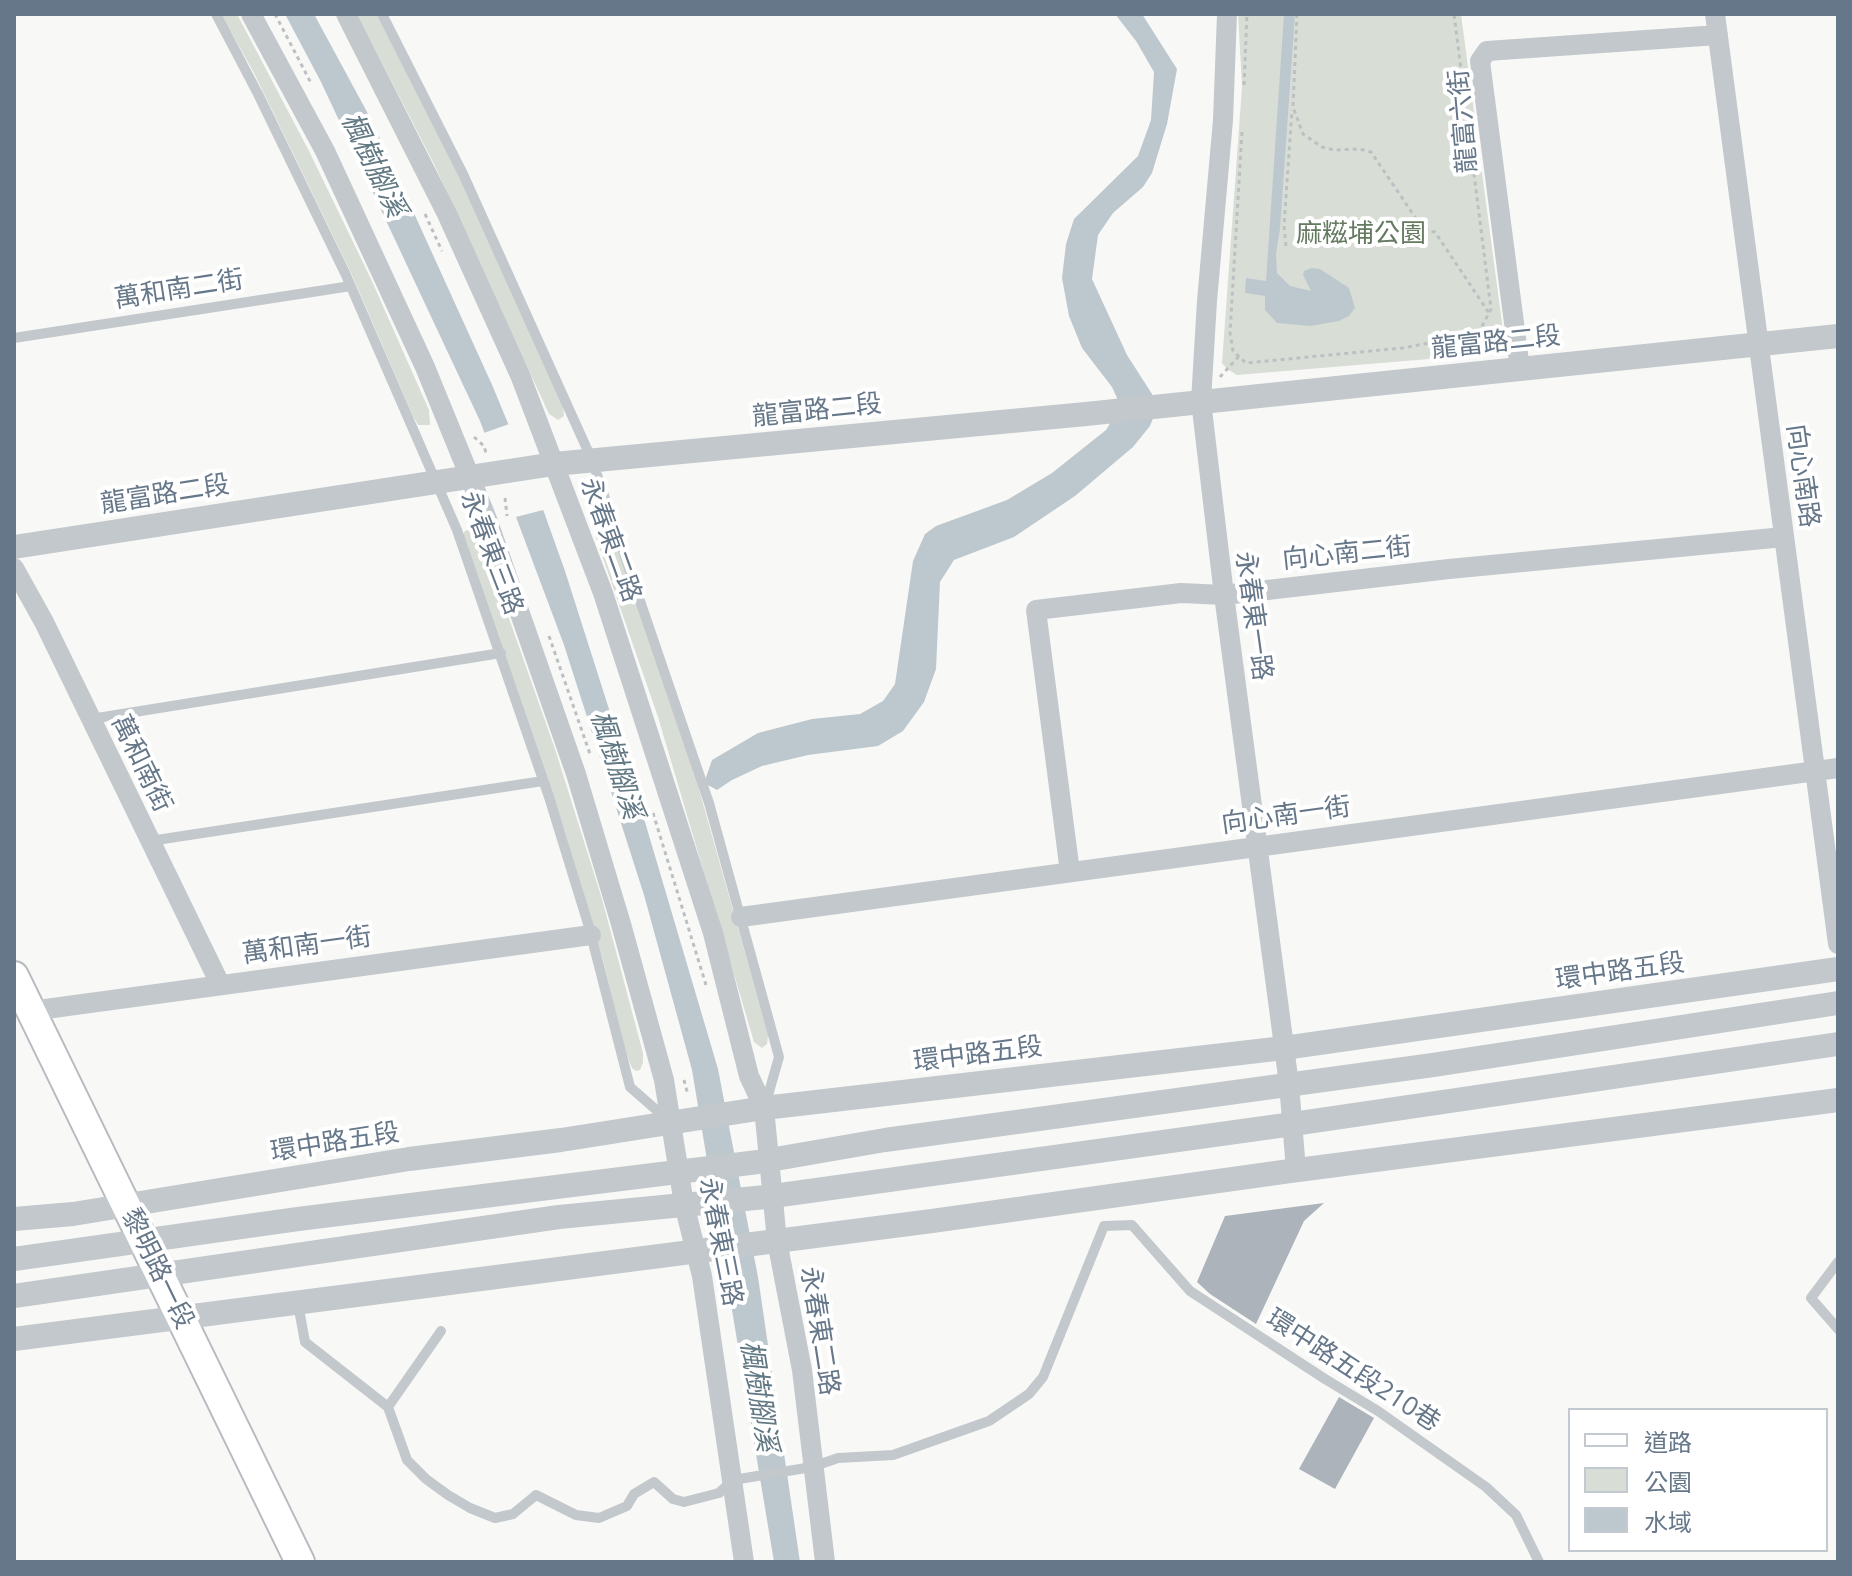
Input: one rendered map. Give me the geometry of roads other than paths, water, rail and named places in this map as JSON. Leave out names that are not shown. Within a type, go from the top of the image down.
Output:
[{"type":"main road","name":"黎明路一段","points":[[14,976],[300,1562]]},
{"type":"street","name":"永春東三路","points":[[251,14],[325,151],[425,367],[487,519],[576,774],[636,975],[675,1122],[702,1276],[744,1562]]},
{"type":"street","name":"永春東二路","points":[[346,14],[447,214],[520,375],[603,593],[713,933],[759,1109],[773,1241],[802,1370],[825,1562]]},
{"type":"street","name":"永春東一路","points":[[1213,14],[1226,67]]},
{"type":"street","name":"永春東一路","points":[[1227,14],[1226,67],[1201,401],[1289,1084],[1296,1170]]},
{"type":"street","name":"向心南路","points":[[1715,14],[1838,944]]},
{"type":"street","name":"龍富六街","points":[[1520,369],[1480,61],[1487,51],[1718,35]]},
{"type":"street","name":"龍富路二段","points":[[14,547],[554,464],[1086,414],[1838,336]]},
{"type":"street","name":"向心南二街","points":[[1070,872],[1036,610],[1181,593],[1224,595],[1449,569],[1784,537]]},
{"type":"street","name":"萬和南街","points":[[14,568],[44,622],[220,984]]},
{"type":"street","name":"向心南一街","points":[[741,917],[1838,768]]},
{"type":"street","name":"萬和南一街","points":[[31,1011],[591,935]]},
{"type":"street","name":"環中路五段","points":[[14,1219],[73,1214],[409,1159],[759,1109],[1284,1048],[1838,969]]},
{"type":"street","points":[[14,1259],[298,1219],[764,1160],[885,1140],[1433,1065],[1838,1003]]},
{"type":"street","points":[[14,1296],[559,1217],[770,1196],[1293,1124],[1838,1044]]},
{"type":"street","points":[[14,1339],[1838,1100]]},
{"type":"lane","name":"永春東三路","points":[[216,14],[351,286],[457,530],[501,653],[591,935],[630,1087],[675,1122]]},
{"type":"lane","name":"永春東二路","points":[[382,14],[469,187],[592,460],[709,803],[779,1057],[759,1109]]},
{"type":"lane","name":"萬和南二街","points":[[14,338],[351,286]]},
{"type":"lane","points":[[91,719],[501,653]]},
{"type":"lane","points":[[150,841],[543,781]]},
{"type":"lane","name":"環中路五段210巷","points":[[812,1467],[838,1458],[893,1455],[989,1421],[1010,1409],[1029,1394],[1043,1377],[1104,1226],[1132,1225],[1190,1291],[1378,1411],[1486,1487],[1516,1515],[1539,1562]]},
{"type":"lane","points":[[1838,1262],[1811,1298],[1838,1329]]},
{"type":"lane","points":[[298,1302],[305,1342],[388,1407],[407,1460],[448,1495],[495,1518],[513,1514],[536,1495],[576,1515],[599,1518],[627,1506],[634,1494],[654,1482],[673,1499],[684,1502],[719,1493],[733,1480],[812,1467]]},
{"type":"lane","points":[[388,1407],[441,1331]]},
{"type":"water","name":"楓樹腳溪","points":[[285,14],[314,14],[373,123],[493,387],[565,571],[645,822],[718,1069],[758,1277],[800,1562],[774,1562],[692,1070],[644,895],[564,645],[480,421],[321,82]]},
{"type":"water","points":[[1115,14],[1142,14],[1177,69],[1167,124],[1152,173],[1143,187],[1113,213],[1098,235],[1092,279],[1127,355],[1152,394],[1155,413],[1150,426],[1133,447],[1075,496],[1014,537],[954,560],[940,582],[936,669],[924,702],[903,731],[878,746],[808,755],[762,766],[717,790],[704,783],[712,760],[758,733],[812,719],[860,714],[883,701],[895,684],[913,561],[925,534],[936,526],[1007,500],[1052,473],[1106,430],[1116,414],[1117,398],[1112,387],[1082,348],[1069,316],[1062,278],[1066,244],[1074,219],[1138,156],[1151,120],[1154,72]]},
{"type":"water","points":[[1284,14],[1295,14],[1277,273],[1290,286],[1311,291],[1304,271],[1320,269],[1349,288],[1355,308],[1349,316],[1339,321],[1310,326],[1277,323],[1265,310],[1265,296],[1245,293],[1246,278],[1266,281]]},
{"type":"park label","name":"麻糍埔公園","points":[[1361,235]]}]
